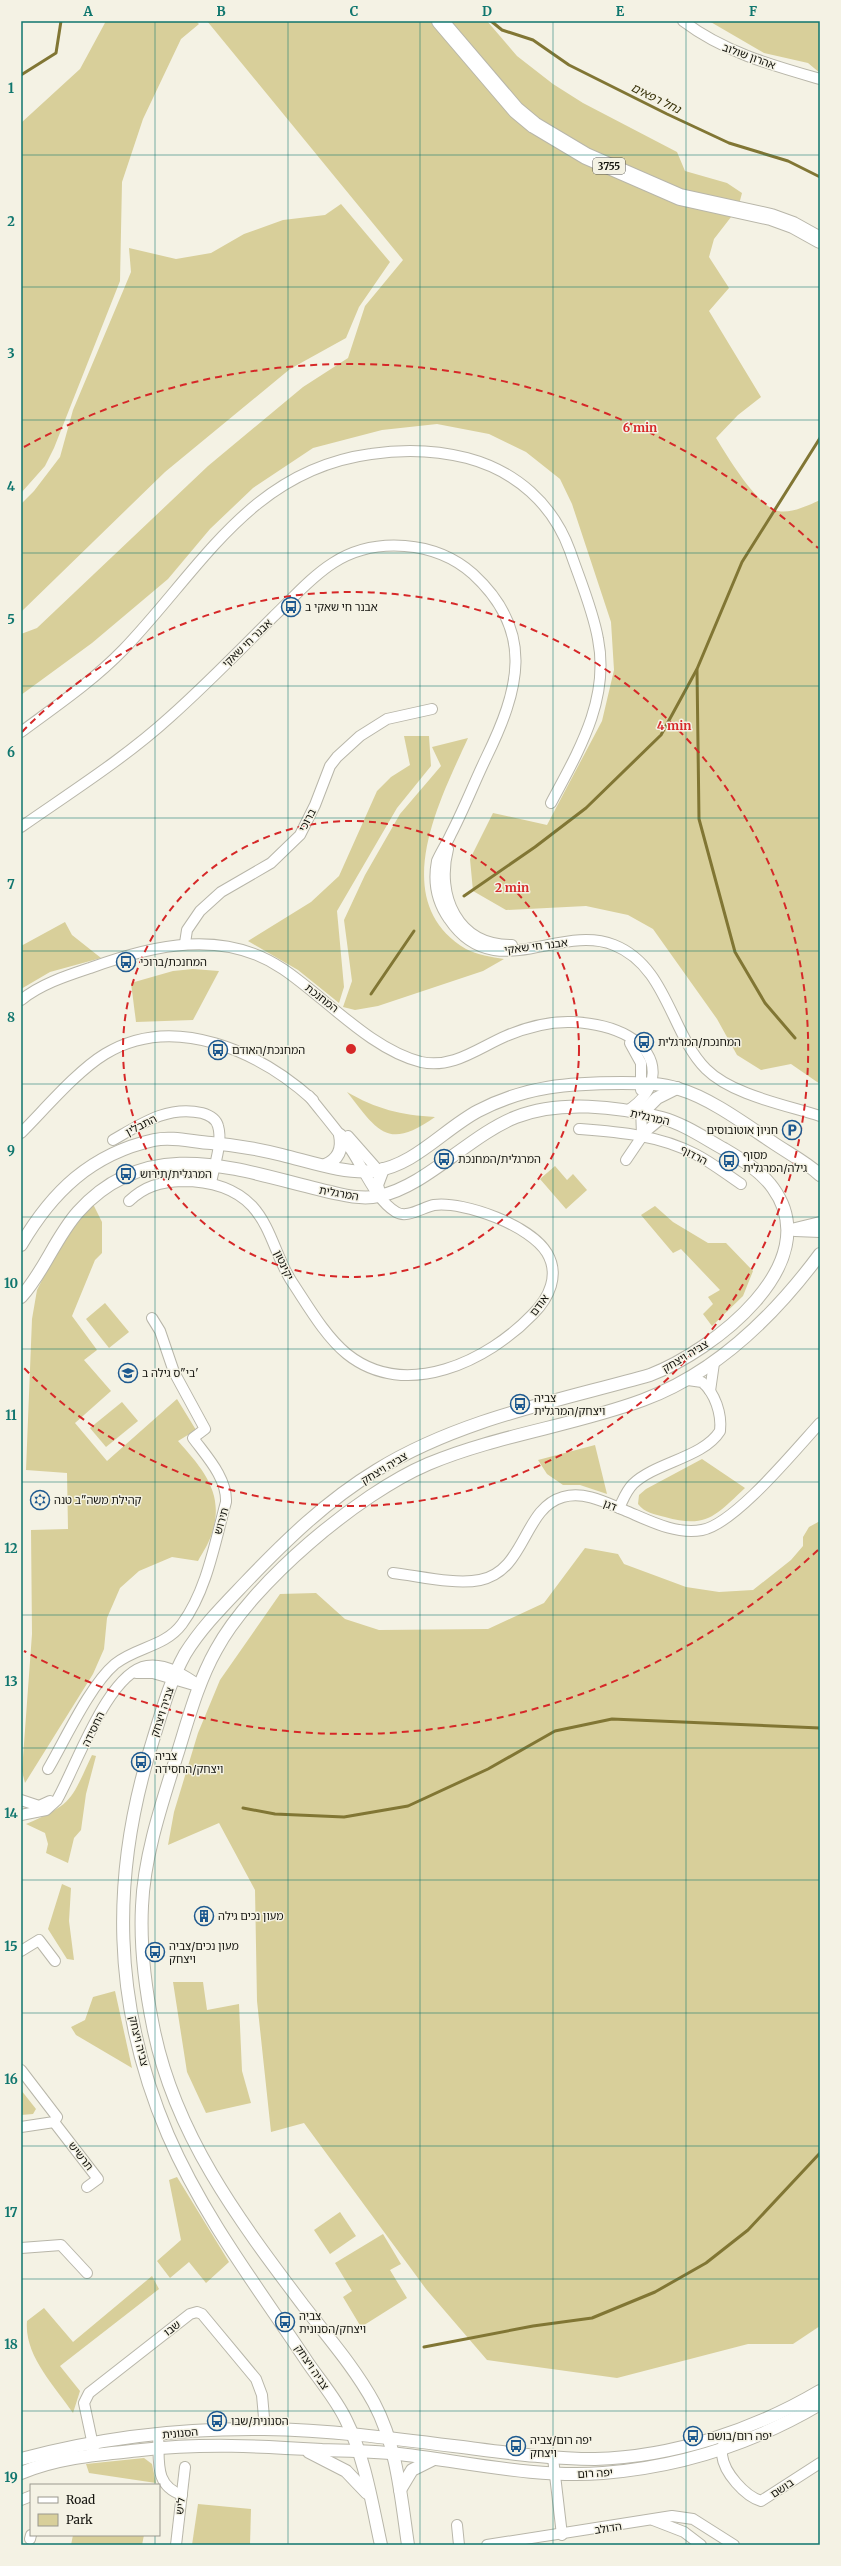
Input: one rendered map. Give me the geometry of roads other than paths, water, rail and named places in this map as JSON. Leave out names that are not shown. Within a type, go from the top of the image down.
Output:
[{"type":"main road","name":"3755","points":[[440,21],[516,110],[534,125],[586,156],[680,197],[771,217],[793,225],[820,240]]},
{"type":"street","name":"אהרון שולוב","points":[[683,21],[717,44],[763,62],[820,79]]},
{"type":"street","points":[[21,732],[109,664],[234,525],[269,493],[312,470],[358,456],[400,451],[443,453],[473,460],[504,473],[531,491],[543,503],[563,534],[595,626],[601,665],[595,710],[584,741],[551,803]]},
{"type":"street","name":"אבנר חי שאקי","points":[[21,827],[153,732],[299,592],[334,562],[346,556],[372,548],[408,546],[446,557],[460,564],[481,582],[506,617],[515,646],[516,672],[511,699],[451,835],[437,861],[436,885],[444,912],[464,936],[482,947],[502,951],[526,950],[581,941],[612,944],[622,948],[644,966],[671,1007],[697,1058],[715,1077],[737,1089],[820,1116]]},
{"type":"street","name":"ברוכי","points":[[185,943],[187,930],[200,911],[221,892],[271,863],[300,835],[315,805],[330,766],[346,749],[374,726],[386,719],[432,709]]},
{"type":"street","name":"המחנכת","points":[[21,1000],[54,981],[117,958],[145,950],[185,943],[219,945],[259,956],[299,980],[386,1048],[423,1062],[450,1062],[506,1036],[548,1023],[574,1022],[602,1026],[636,1042],[646,1054],[652,1070],[647,1084]]},
{"type":"street","points":[[21,1133],[92,1064],[116,1047],[133,1041],[177,1037],[216,1042],[239,1051],[265,1065],[309,1096],[381,1170]]},
{"type":"street","points":[[21,1245],[45,1206],[80,1174],[98,1163],[154,1140],[187,1140],[255,1148],[324,1165],[364,1171],[381,1170],[416,1153],[475,1112],[517,1095],[562,1084],[647,1084],[677,1088],[732,1116],[810,1166],[820,1175]]},
{"type":"street","points":[[642,1136],[641,1101],[647,1084]]},
{"type":"street","points":[[641,1114],[657,1098],[677,1088]]},
{"type":"street","points":[[309,1096],[340,1135],[380,1196],[399,1214]]},
{"type":"street","points":[[627,1111],[641,1101]]},
{"type":"street","name":"המרגלית","points":[[21,1297],[39,1272],[62,1232],[78,1211],[108,1188],[131,1175],[159,1166],[185,1162],[214,1164],[347,1196],[380,1196],[395,1192],[480,1136],[516,1117],[552,1109],[585,1107],[627,1111],[662,1118],[681,1125],[728,1152],[765,1178],[781,1202],[788,1230]]},
{"type":"street","name":"התבלין","points":[[113,1140],[158,1116],[191,1112],[213,1118],[218,1125],[219,1144]]},
{"type":"street","points":[[626,1160],[642,1136],[662,1118]]},
{"type":"street","name":"הרדוף","points":[[579,1129],[642,1136],[674,1145],[695,1154],[741,1184]]},
{"type":"street","points":[[324,1165],[334,1160],[340,1152],[340,1135]]},
{"type":"street","points":[[129,1201],[146,1188],[157,1183],[190,1181],[210,1183],[219,1144]]},
{"type":"street","points":[[380,1196],[377,1185],[381,1170]]},
{"type":"street","name":"יקינטון","points":[[210,1183],[236,1193],[253,1206],[267,1228],[290,1280],[332,1339],[357,1361],[389,1372]]},
{"type":"street","points":[[395,1192],[393,1205],[399,1214]]},
{"type":"street","name":"אודם","points":[[389,1372],[405,1375],[431,1373],[457,1366],[492,1349],[525,1323],[542,1304],[548,1294],[553,1274],[552,1264],[541,1245],[523,1230],[503,1221],[451,1205],[434,1205],[405,1214],[399,1214]]},
{"type":"street","points":[[788,1230],[820,1222]]},
{"type":"street","points":[[788,1230],[820,1232]]},
{"type":"street","name":"צביה ויצחק","points":[[381,2545],[370,2497],[352,2435],[338,2406],[220,2233],[191,2182],[168,2134],[137,2038],[128,1991],[123,1939],[126,1855],[140,1785],[174,1676],[192,1644],[216,1614],[299,1528],[337,1497],[379,1469],[458,1430],[650,1375],[683,1360],[723,1332],[758,1296],[780,1261],[787,1241],[788,1230]]},
{"type":"street","name":"צביה ויצחק","points":[[408,2545],[393,2454],[376,2407],[358,2377],[262,2251],[216,2184],[181,2115],[156,2041],[144,1968],[142,1904],[144,1886],[162,1806],[200,1686],[215,1651],[246,1608],[312,1541],[369,1497],[412,1472],[451,1456],[629,1405],[688,1380],[714,1363],[757,1326],[820,1254]]},
{"type":"street","name":"תירוש","points":[[48,1769],[90,1698],[115,1664],[161,1643],[172,1635],[186,1619],[202,1585],[226,1502],[226,1490],[222,1480],[193,1438],[205,1429],[174,1372],[160,1331],[152,1318]]},
{"type":"street","points":[[710,1391],[714,1363]]},
{"type":"street","points":[[619,1508],[626,1493],[639,1479],[699,1448],[716,1437],[721,1422],[710,1391],[702,1382],[688,1380]]},
{"type":"street","name":"דגן","points":[[393,1573],[441,1580],[480,1580],[507,1566],[539,1515],[546,1507],[562,1497],[580,1495],[619,1508],[666,1527],[692,1531],[712,1527],[730,1515],[820,1423]]},
{"type":"street","name":"החסידה","points":[[21,1815],[46,1810],[57,1800],[63,1791],[104,1706],[116,1686],[132,1673],[142,1667],[152,1665],[174,1676],[200,1686]]},
{"type":"street","points":[[90,1698],[104,1706]]},
{"type":"street","name":"החסידה","points":[[21,1800],[39,1806],[47,1803],[63,1791]]},
{"type":"street","points":[[21,1951],[39,1940],[55,1961]]},
{"type":"street","name":"תרשיש","points":[[21,2070],[54,2112],[57,2117],[54,2122],[98,2179],[87,2188]]},
{"type":"street","points":[[21,2127],[54,2122]]},
{"type":"street","points":[[21,2248],[61,2245],[87,2273]]},
{"type":"street","name":"שבו","points":[[96,2455],[84,2403],[89,2393],[190,2314],[197,2312],[202,2314],[256,2379],[262,2395],[265,2429]]},
{"type":"street","name":"יפה רום","points":[[388,2438],[552,2458],[597,2459],[642,2454],[678,2447],[725,2434],[781,2413],[820,2391]]},
{"type":"street","name":"יפה רום","points":[[358,2452],[393,2454],[554,2473],[603,2473],[642,2468],[722,2448],[767,2432],[820,2404]]},
{"type":"street","name":"הסנונית","points":[[21,2458],[92,2443],[158,2435],[265,2429],[388,2438]]},
{"type":"street","points":[[722,2448],[725,2434]]},
{"type":"street","points":[[158,2435],[160,2477],[167,2487],[182,2496]]},
{"type":"street","name":"הסנונית","points":[[21,2473],[96,2455],[159,2448],[223,2445],[358,2452]]},
{"type":"street","points":[[301,2448],[346,2470],[370,2497]]},
{"type":"street","name":"בושם","points":[[722,2448],[722,2457],[731,2476],[751,2498],[761,2501],[820,2463]]},
{"type":"street","points":[[552,2458],[562,2535]]},
{"type":"street","points":[[400,2490],[412,2470],[436,2459]]},
{"type":"street","name":"ליש","points":[[176,2545],[185,2467]]},
{"type":"street","name":"הדולב","points":[[488,2545],[562,2535],[672,2516],[693,2519],[734,2545]]},
{"type":"street","points":[[653,2520],[684,2532],[701,2545]]},
{"type":"street","points":[[457,2525],[459,2545]]},
{"type":"waterway","points":[[21,75],[56,53],[61,21]]},
{"type":"waterway","name":"נחל רפאים","points":[[491,21],[502,30],[533,40],[569,65],[667,114],[729,143],[788,161],[820,177]]},
{"type":"waterway","points":[[464,896],[535,847],[586,808],[661,735],[697,669],[742,562],[820,438]]},
{"type":"waterway","points":[[697,670],[699,819],[735,952],[765,1003],[795,1038]]},
{"type":"waterway","points":[[371,994],[414,931]]},
{"type":"waterway","points":[[243,1808],[275,1814],[344,1817],[408,1806],[488,1769],[555,1731],[612,1719],[820,1728]]},
{"type":"waterway","points":[[424,2347],[533,2326],[592,2318],[655,2292],[706,2263],[748,2230],[820,2153]]},
{"type":"place","name":"אבנר חי שאקי ב","points":[[291,607]]},
{"type":"place","name":"המחנכת/ברוכי","points":[[126,962]]},
{"type":"place","name":"המחנכת/המרגלית","points":[[644,1042]]},
{"type":"place","name":"המחנכת/האודם","points":[[218,1050]]},
{"type":"place","name":"חניון אוטובוסים","points":[[792,1130]]},
{"type":"place","name":"המרגלית/המחנכת","points":[[444,1159]]},
{"type":"place","name":"מסוף גילה/המרגלית","points":[[729,1161]]},
{"type":"place","name":"המרגלית/תירוש","points":[[126,1174]]},
{"type":"place","name":"בי\"ס גילה ב'","points":[[128,1373]]},
{"type":"place","name":"צביה ויצחק/המרגלית","points":[[520,1404]]},
{"type":"place","name":"קהילת משה\"ב טנה","points":[[40,1500]]},
{"type":"place","name":"צביה ויצחק/החסידה","points":[[141,1762]]},
{"type":"place","name":"מעון נכים גילה","points":[[204,1916]]},
{"type":"place","name":"מעון נכים/צביה ויצחק","points":[[155,1952]]},
{"type":"place","name":"צביה ויצחק/הסנונית","points":[[285,2322]]},
{"type":"place","name":"הסנונית/שבו","points":[[217,2421]]},
{"type":"place","name":"יפה רום/בושם","points":[[693,2436]]},
{"type":"place","name":"יפה רום/צביה ויצחק","points":[[516,2446]]}]
